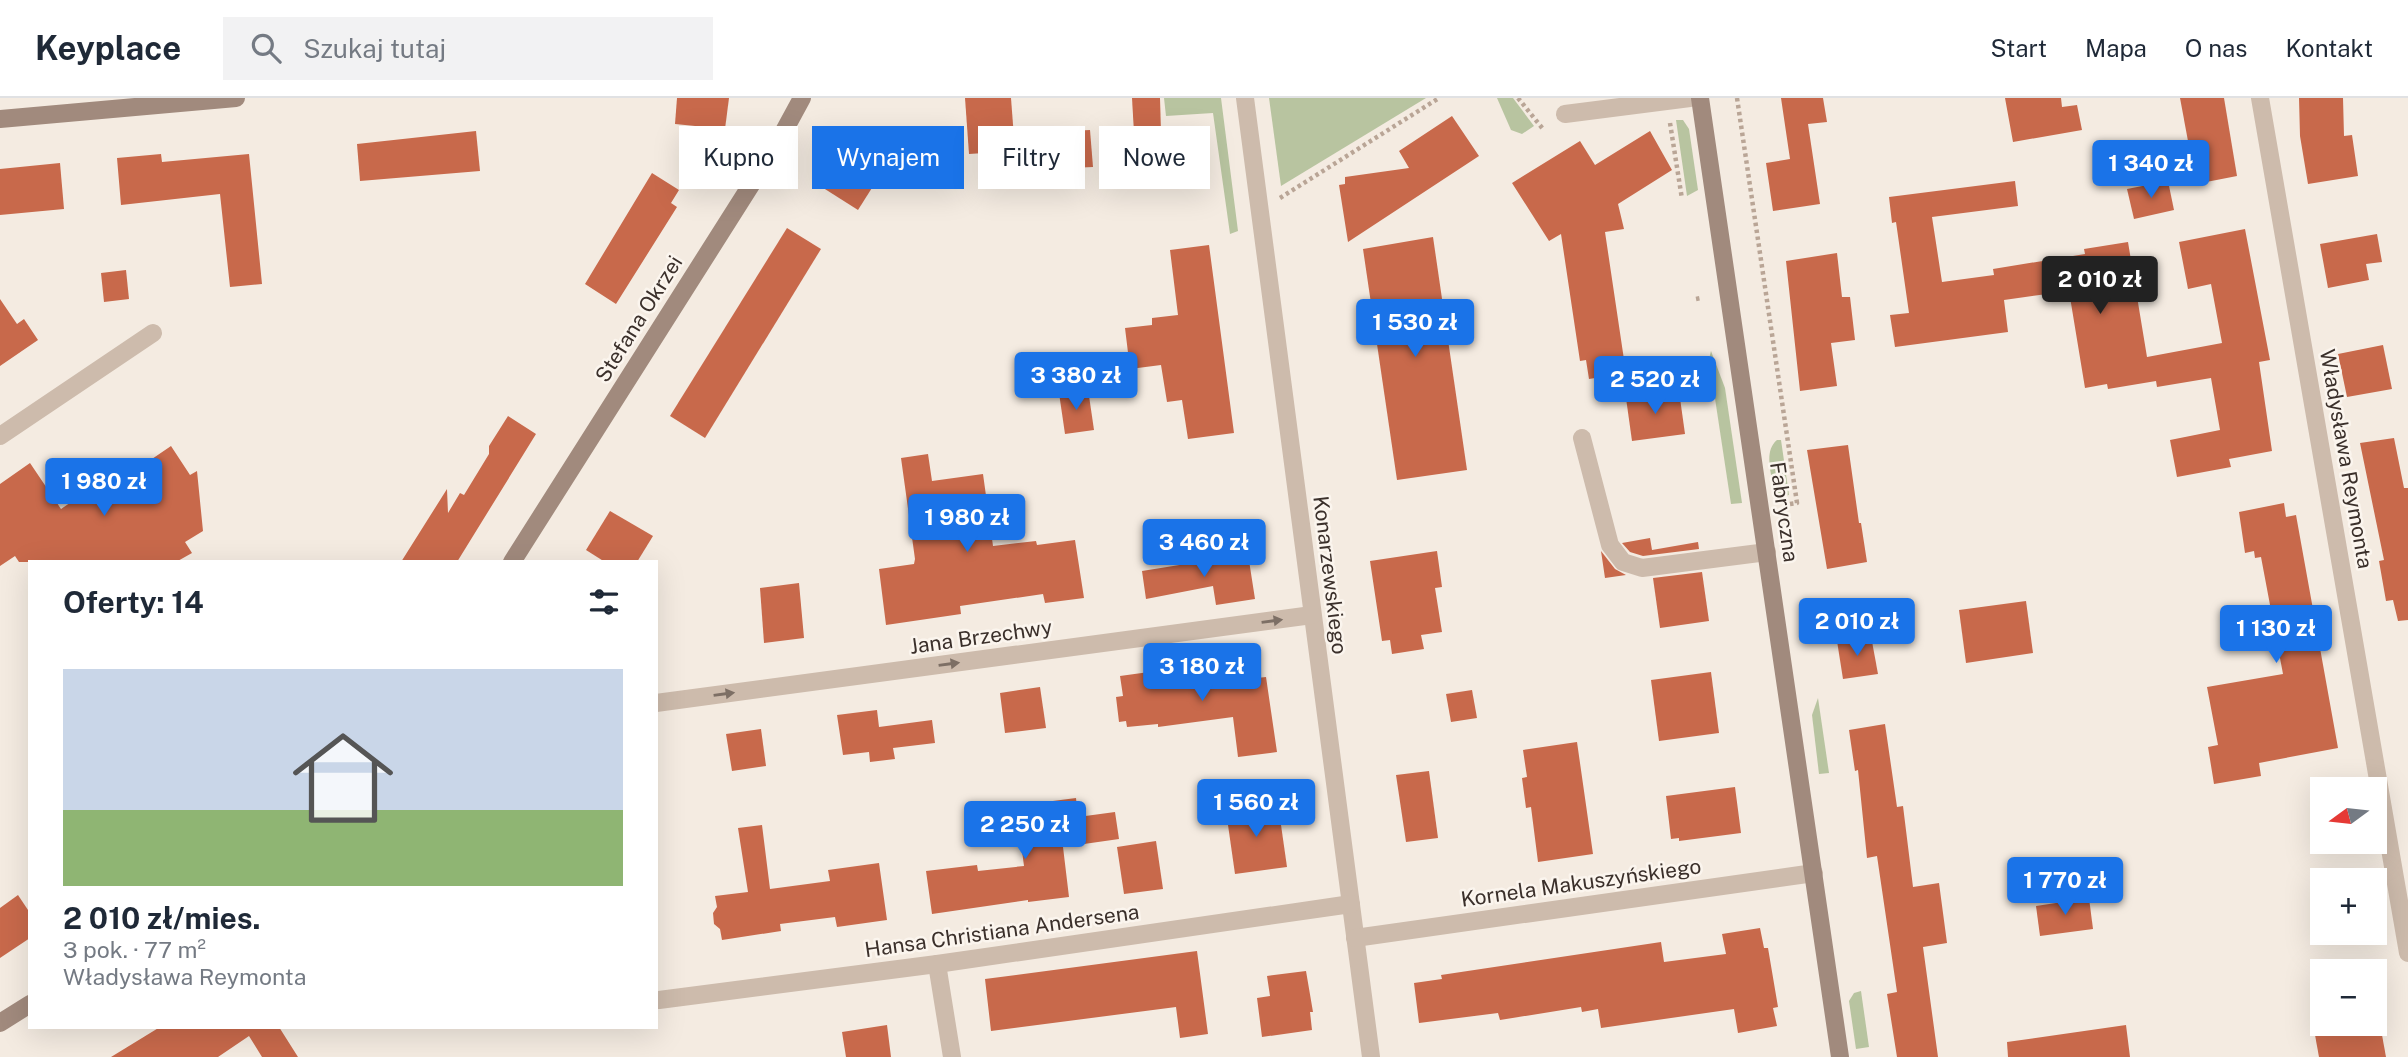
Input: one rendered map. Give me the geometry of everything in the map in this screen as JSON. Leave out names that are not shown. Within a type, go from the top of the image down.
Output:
[{"type":"street","points":[[0,119],[236,98]]},
{"type":"street","name":"Stefana Okrzei","points":[[513,560],[777,144],[802,98]]},
{"type":"street","name":"Konarzewskiego","points":[[1245,98],[1371,1057]]},
{"type":"street","points":[[1565,114],[1690,98]]},
{"type":"street","name":"Fabryczna","points":[[1700,98],[1840,1057]]},
{"type":"street","name":"Władysława Reymonta","points":[[2260,98],[2408,953]]},
{"type":"street","points":[[0,436],[153,333]]},
{"type":"street","points":[[1582,438],[1610,545],[1623,562],[1642,568],[1767,552]]},
{"type":"street","name":"Jana Brzechwy","points":[[658,704],[1312,615]]},
{"type":"street","name":"Kornela Makuszyńskiego","points":[[1355,937],[1814,873]]},
{"type":"street","name":"Hansa Christiana Andersena","points":[[659,1000],[937,964],[1350,904]]},
{"type":"street","points":[[937,964],[952,1057]]},
{"type":"street","points":[[0,1023],[28,1004]]},
{"type":"path","points":[[1279,199],[1439,98]]},
{"type":"path","points":[[1737,98],[1797,503],[1778,505]]},
{"type":"path","points":[[1670,119],[1682,200]]},
{"type":"green space","points":[[1164,98],[1221,98],[1238,231],[1230,234],[1213,113],[1166,116]]},
{"type":"green space","points":[[1269,98],[1426,98],[1281,186]]},
{"type":"green space","points":[[1497,98],[1513,98],[1534,126],[1522,134],[1511,130]]},
{"type":"green space","points":[[1676,120],[1683,120],[1689,129],[1698,190],[1687,196]]},
{"type":"green space","points":[[1711,351],[1725,388],[1742,503],[1731,504],[1709,359]]},
{"type":"green space","points":[[1777,440],[1781,440],[1789,495],[1776,497],[1769,459]]},
{"type":"green space","points":[[1818,698],[1829,773],[1819,774],[1812,715]]},
{"type":"green space","points":[[1861,991],[1869,1047],[1856,1049],[1849,1001],[1854,993]]},
{"type":"building","points":[[677,98],[729,98],[725,126],[675,124]]},
{"type":"building","points":[[965,98],[1011,98],[1013,126],[978,126],[978,153],[969,154]]},
{"type":"building","points":[[1132,98],[1160,98],[1161,126],[1134,126]]},
{"type":"building","points":[[1781,98],[1823,98],[1827,122],[1808,124],[1820,204],[1773,211],[1766,163],[1790,159]]},
{"type":"building","points":[[2005,98],[2061,98],[2062,107],[2077,105],[2082,130],[2013,142]]},
{"type":"building","points":[[2180,98],[2224,98],[2237,176],[2196,184]]},
{"type":"building","points":[[2299,98],[2343,98],[2344,136],[2352,135],[2358,176],[2308,184],[2300,136]]},
{"type":"building","points":[[1452,116],[1479,156],[1348,242],[1339,185],[1345,184],[1345,177],[1409,168],[1399,151]]},
{"type":"building","points":[[1085,130],[1090,130],[1093,167],[1085,167]]},
{"type":"building","points":[[476,131],[480,171],[360,181],[357,144]]},
{"type":"building","points":[[1650,131],[1672,170],[1618,204],[1624,229],[1605,232],[1626,373],[1589,379],[1586,360],[1580,361],[1561,234],[1549,241],[1512,183],[1580,141],[1595,165]]},
{"type":"building","points":[[161,154],[162,162],[249,154],[262,284],[230,287],[220,194],[121,205],[117,158]]},
{"type":"building","points":[[60,163],[64,209],[0,215],[0,169]]},
{"type":"building","points":[[652,173],[679,190],[671,203],[677,207],[616,304],[585,284]]},
{"type":"building","points":[[2015,181],[2018,206],[1932,217],[1942,282],[1994,275],[1993,269],[2085,254],[2084,249],[2128,242],[2147,357],[2222,343],[2211,284],[2188,289],[2179,242],[2245,229],[2270,360],[2259,362],[2272,451],[2229,459],[2231,467],[2177,477],[2170,440],[2220,430],[2211,378],[2157,387],[2156,381],[2108,389],[2107,384],[2085,388],[2069,291],[2004,300],[2008,332],[1895,347],[1890,315],[1909,313],[1896,222],[1892,223],[1889,197]]},
{"type":"building","points":[[2168,181],[2174,210],[2134,219],[2127,189]]},
{"type":"building","points":[[825,189],[871,189],[858,210]]},
{"type":"building","points":[[787,228],[821,249],[705,438],[670,416]]},
{"type":"building","points":[[2377,234],[2382,262],[2366,264],[2369,280],[2328,288],[2320,244]]},
{"type":"building","points":[[1433,237],[1467,470],[1397,480],[1363,249]]},
{"type":"building","points":[[1209,245],[1234,433],[1188,439],[1182,400],[1167,402],[1161,365],[1130,369],[1125,328],[1152,325],[1152,318],[1178,315],[1170,250]]},
{"type":"building","points":[[1837,253],[1842,297],[1850,297],[1855,340],[1831,343],[1837,386],[1800,391],[1786,261]]},
{"type":"building","points":[[126,270],[129,299],[104,302],[101,273]]},
{"type":"building","points":[[0,299],[17,324],[24,319],[38,340],[0,366]]},
{"type":"building","points":[[2383,345],[2392,389],[2347,397],[2338,354]]},
{"type":"building","points":[[1088,389],[1094,430],[1065,434],[1059,393]]},
{"type":"building","points":[[1679,391],[1685,434],[1632,441],[1626,398]]},
{"type":"building","points":[[508,416],[536,434],[458,560],[402,560],[447,489],[448,513],[460,493],[464,495],[489,454],[489,446]]},
{"type":"building","points":[[2394,438],[2404,488],[2408,488],[2408,620],[2398,621],[2393,600],[2386,601],[2379,561],[2384,560],[2360,443]]},
{"type":"building","points":[[1848,445],[1867,562],[1827,569],[1807,450]]},
{"type":"building","points":[[171,446],[190,475],[197,471],[203,531],[185,542],[192,553],[180,560],[19,562],[15,556],[0,566],[0,484],[30,463],[61,509],[80,496],[86,504]]},
{"type":"building","points":[[928,454],[932,481],[983,474],[993,546],[1036,541],[1037,545],[1075,540],[1084,598],[1045,603],[1043,594],[960,606],[961,614],[886,625],[879,569],[914,564],[915,559],[901,458]]},
{"type":"building","points":[[2284,503],[2286,517],[2296,515],[2338,748],[2259,763],[2261,776],[2214,784],[2208,747],[2218,745],[2207,687],[2283,674],[2261,557],[2255,558],[2254,551],[2245,553],[2239,512]]},
{"type":"building","points":[[610,511],[653,536],[638,560],[602,560],[586,550]]},
{"type":"building","points":[[1650,538],[1652,550],[1698,542],[1699,549],[1643,556],[1630,552],[1622,543]]},
{"type":"building","points":[[1437,551],[1442,587],[1435,588],[1442,632],[1421,635],[1424,649],[1392,654],[1390,640],[1382,641],[1370,561]]},
{"type":"building","points":[[1601,551],[1615,569],[1626,575],[1605,578]]},
{"type":"building","points":[[1248,554],[1255,599],[1216,605],[1213,586],[1146,599],[1142,571]]},
{"type":"building","points":[[1702,572],[1709,621],[1660,628],[1653,578]]},
{"type":"building","points":[[799,583],[804,638],[764,643],[760,588]]},
{"type":"building","points":[[2026,601],[2033,653],[1966,663],[1959,610]]},
{"type":"building","points":[[1871,636],[1878,674],[1843,679],[1837,641]]},
{"type":"building","points":[[1207,664],[1208,675],[1255,668],[1257,678],[1266,677],[1277,752],[1238,757],[1233,717],[1158,727],[1158,724],[1127,727],[1126,721],[1119,722],[1116,697],[1123,696],[1120,676]]},
{"type":"building","points":[[1711,672],[1719,733],[1659,741],[1651,680]]},
{"type":"building","points":[[1040,687],[1046,728],[1005,733],[1000,693]]},
{"type":"building","points":[[1472,690],[1477,718],[1451,722],[1446,694]]},
{"type":"building","points":[[877,710],[879,727],[932,720],[935,743],[893,748],[895,759],[870,762],[869,752],[843,755],[837,715]]},
{"type":"building","points":[[1885,724],[1897,807],[1903,806],[1913,887],[1939,883],[1947,943],[1923,947],[1938,1057],[1897,1057],[1887,994],[1897,992],[1877,856],[1867,858],[1858,770],[1855,771],[1849,730]]},
{"type":"building","points":[[761,729],[766,766],[732,771],[726,734]]},
{"type":"building","points":[[1577,742],[1593,854],[1538,862],[1531,807],[1526,808],[1522,778],[1527,777],[1523,750]]},
{"type":"building","points":[[1429,771],[1438,838],[1406,842],[1396,775]]},
{"type":"building","points":[[1735,787],[1741,833],[1679,841],[1679,838],[1671,839],[1666,796]]},
{"type":"building","points":[[1076,798],[1078,817],[1115,812],[1119,839],[1063,847],[1069,897],[932,914],[926,871],[977,865],[978,871],[1024,866],[1022,851],[1027,851],[1022,805]]},
{"type":"building","points":[[1278,804],[1287,867],[1235,874],[1226,811]]},
{"type":"building","points":[[762,825],[770,889],[830,881],[828,870],[879,863],[887,920],[837,927],[835,917],[780,924],[781,931],[722,940],[720,929],[714,924],[713,913],[717,907],[715,896],[748,892],[738,828]]},
{"type":"building","points":[[1156,841],[1163,889],[1124,894],[1117,847]]},
{"type":"building","points":[[18,895],[28,910],[28,939],[0,958],[0,908]]},
{"type":"building","points":[[2089,898],[2093,929],[2040,936],[2036,906]]},
{"type":"building","points":[[1760,928],[1764,948],[1768,948],[1778,1007],[1773,1008],[1777,1026],[1738,1033],[1734,1009],[1601,1028],[1598,1009],[1582,1012],[1581,1007],[1500,1020],[1498,1013],[1419,1023],[1414,983],[1442,979],[1441,975],[1661,942],[1664,962],[1726,954],[1722,934]]},
{"type":"building","points":[[1197,951],[1208,1034],[1180,1038],[1176,1007],[991,1031],[985,979]]},
{"type":"building","points":[[1306,971],[1313,1012],[1310,1012],[1312,1030],[1262,1037],[1257,998],[1270,996],[1267,976]]},
{"type":"building","points":[[887,1025],[891,1057],[846,1057],[842,1032]]},
{"type":"building","points":[[2126,1025],[2130,1057],[2008,1057],[2007,1042]]},
{"type":"building","points":[[157,1029],[280,1029],[298,1057],[262,1057],[249,1036],[218,1057],[111,1057]]},
{"type":"building","points":[[2315,1036],[2382,1036],[2386,1057],[2319,1057]]}]
